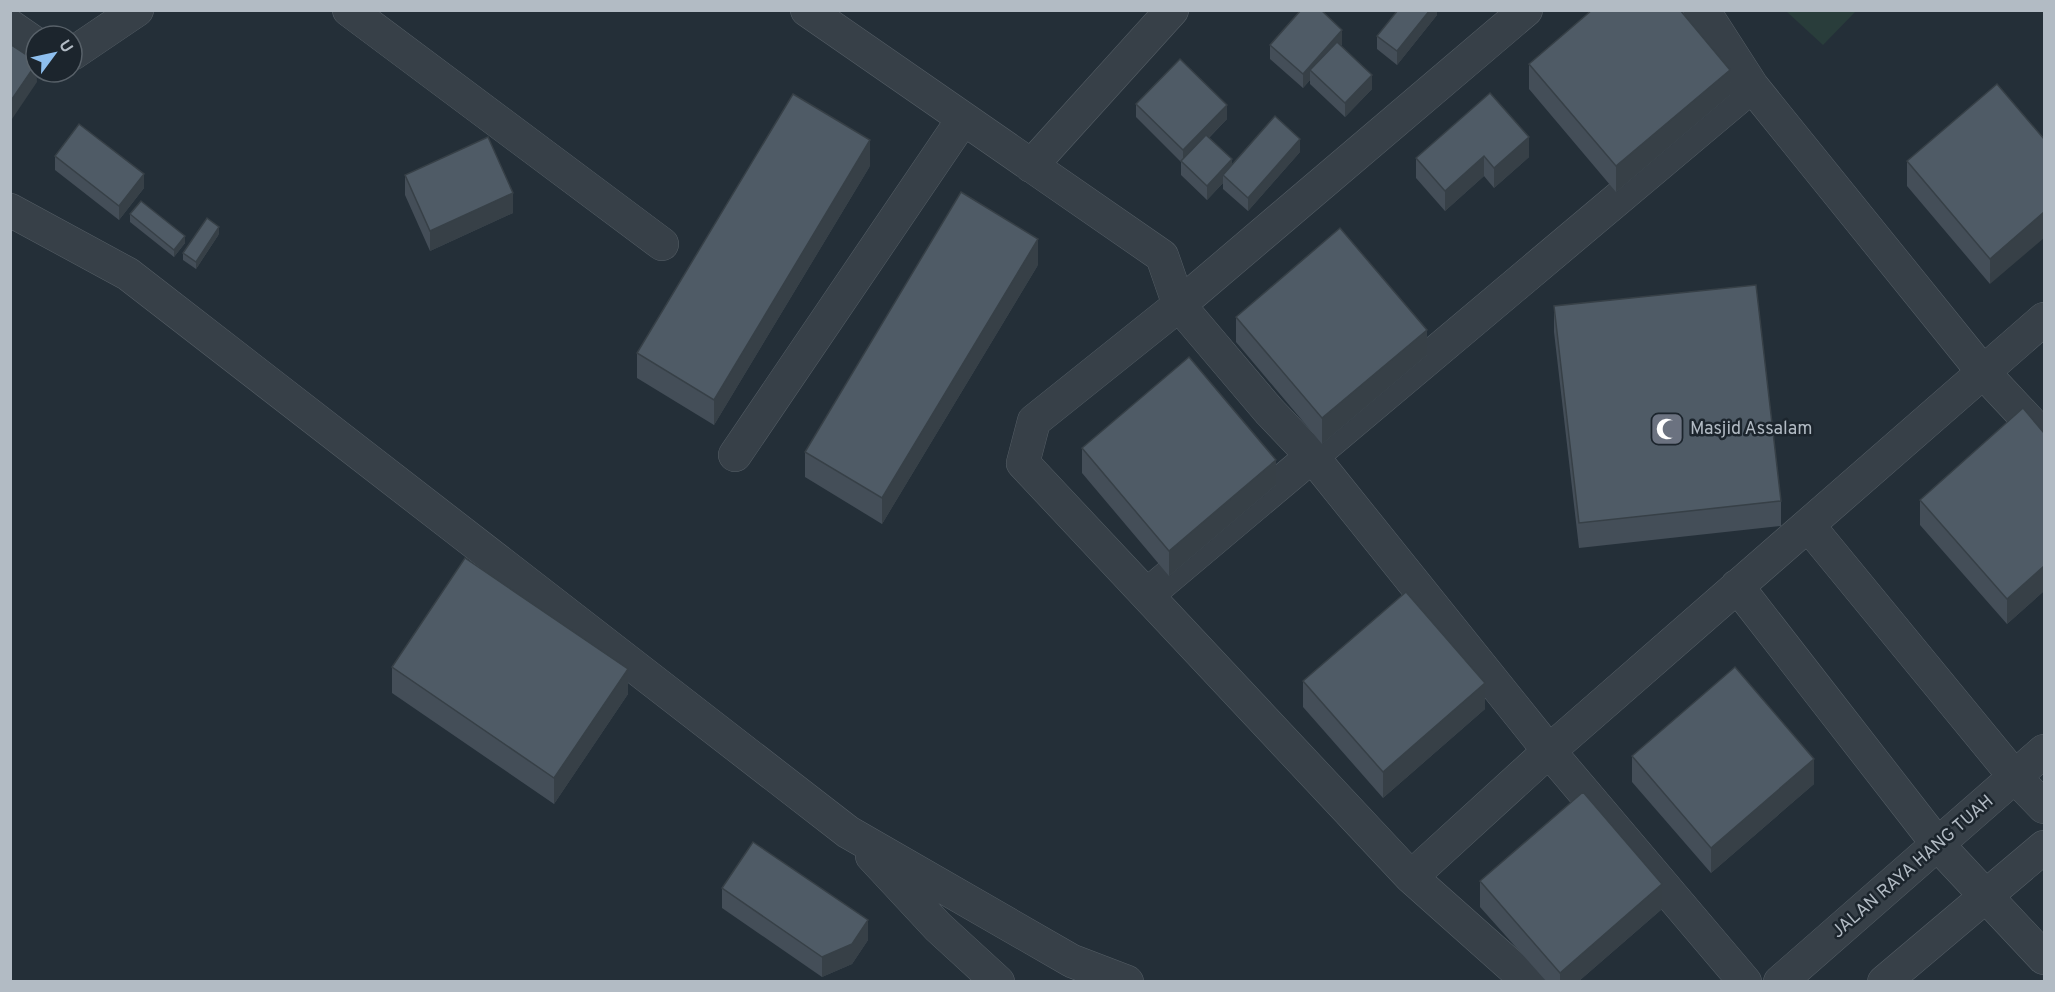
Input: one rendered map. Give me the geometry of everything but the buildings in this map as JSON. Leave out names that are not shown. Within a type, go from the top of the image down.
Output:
[{"type":"street","points":[[84,46],[137,10]]},
{"type":"street","points":[[348,10],[662,244]]},
{"type":"street","points":[[807,10],[1162,256],[1179,305],[1269,411],[1312,456],[1549,751],[1745,981]]},
{"type":"street","points":[[1031,166],[1172,10]]},
{"type":"street","points":[[1526,10],[1179,305],[1034,421],[1023,463],[1411,877],[1529,981]]},
{"type":"street","points":[[1700,10],[1707,16],[1752,86],[1983,372],[2044,437]]},
{"type":"street","points":[[10,26],[24,36]]},
{"type":"street","points":[[1147,595],[1752,86]]},
{"type":"street","points":[[735,455],[963,119]]},
{"type":"street","points":[[10,210],[128,274],[849,832],[1072,961],[1127,981]]},
{"type":"street","points":[[1411,877],[1549,751],[2044,319]]},
{"type":"street","points":[[1808,525],[2015,777],[2044,807]]},
{"type":"street","points":[[1737,586],[1939,846],[2044,958]]},
{"type":"street","name":"JALAN RAYA HANG TUAH","points":[[1780,981],[1939,846],[2044,751]]},
{"type":"street","points":[[849,832],[938,927],[999,981]]},
{"type":"street","points":[[1884,981],[2044,847]]},
{"type":"green space","points":[[1786,11],[1856,11],[1823,45]]},
{"type":"place","name":"Masjid Assalam","points":[[1667,429]]}]
